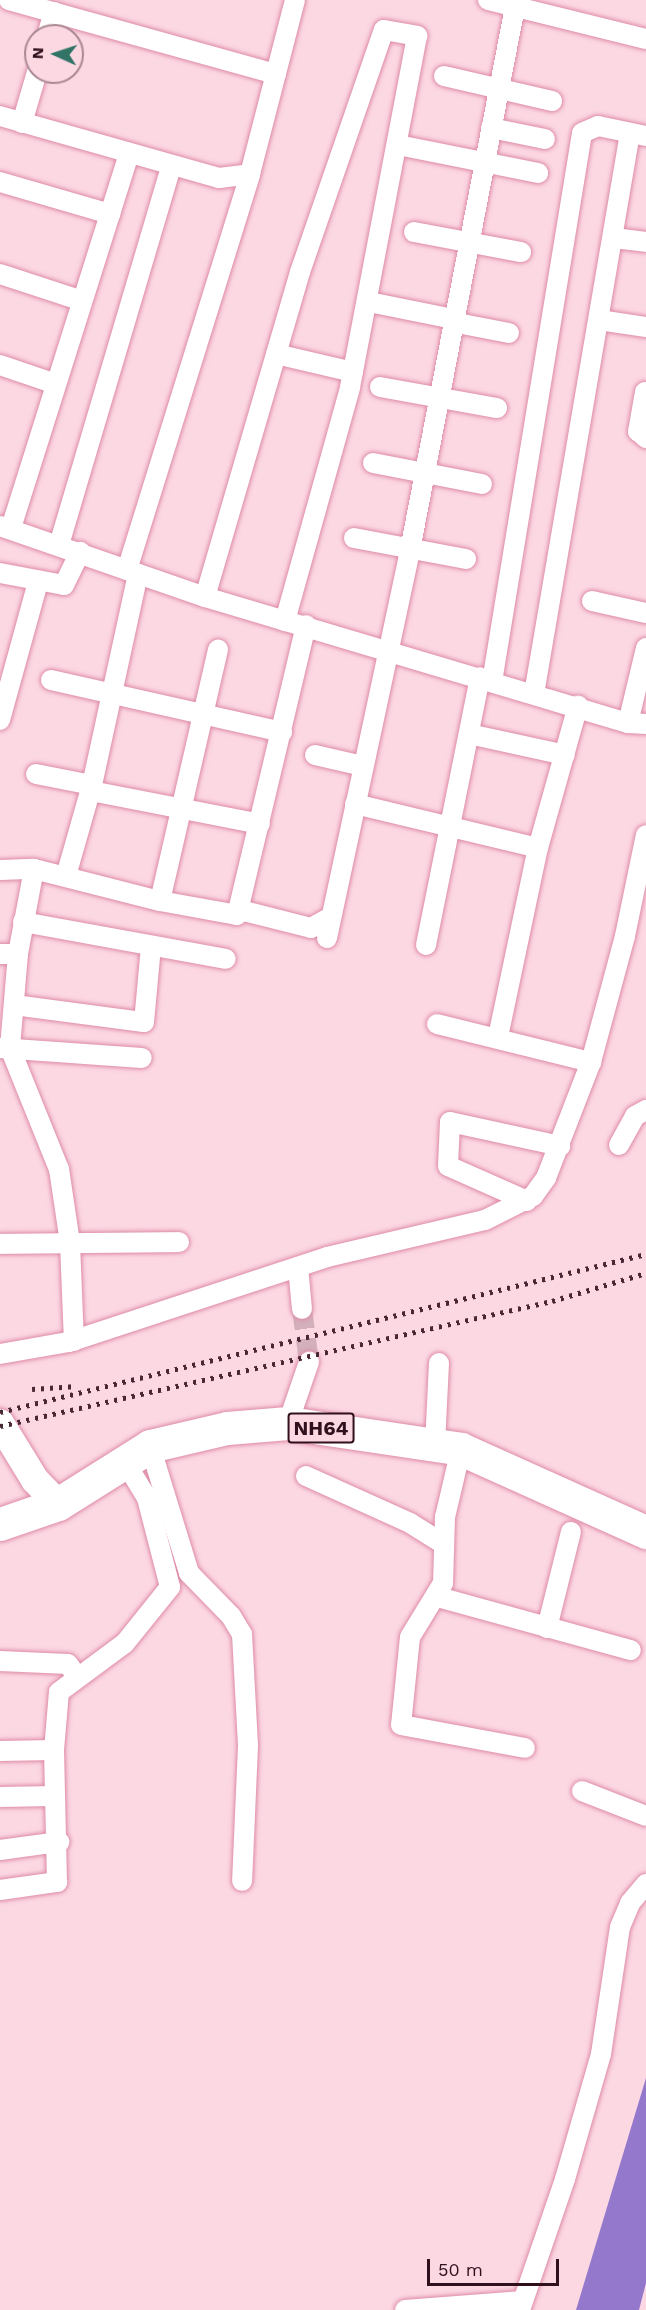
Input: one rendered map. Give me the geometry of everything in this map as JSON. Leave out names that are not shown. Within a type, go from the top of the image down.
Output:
[{"type":"highway","name":"NH64","points":[[0,1524],[58,1504],[137,1454],[227,1428],[288,1423],[448,1447],[646,1532]]},
{"type":"main road","points":[[0,1423],[35,1480],[58,1504]]},
{"type":"street","points":[[9,0],[276,74]]},
{"type":"street","points":[[66,876],[91,788],[112,693],[132,572],[250,174],[295,0]]},
{"type":"street","points":[[488,0],[646,39]]},
{"type":"street","points":[[327,938],[410,550],[515,7]]},
{"type":"street","points":[[50,24],[54,12]]},
{"type":"street","points":[[205,597],[303,261],[387,28],[418,39],[369,302],[353,372],[285,621]]},
{"type":"street","points":[[444,76],[552,101]]},
{"type":"street","points":[[22,123],[33,84]]},
{"type":"street","points":[[0,116],[219,178],[250,174]]},
{"type":"street","points":[[426,945],[469,734],[486,679],[582,133],[598,126],[638,134],[614,238],[534,694]]},
{"type":"street","points":[[491,128],[545,139]]},
{"type":"street","points":[[398,145],[538,173]]},
{"type":"street","points":[[129,153],[56,384],[5,527],[205,597],[637,724],[646,648]]},
{"type":"street","points":[[59,545],[171,166]]},
{"type":"street","points":[[0,182],[110,214]]},
{"type":"street","points":[[414,232],[521,252]]},
{"type":"street","points":[[614,238],[646,242]]},
{"type":"street","points":[[0,274],[82,301]]},
{"type":"street","points":[[369,302],[509,333]]},
{"type":"street","points":[[599,320],[646,327]]},
{"type":"street","points":[[276,354],[353,372]]},
{"type":"street","points":[[0,365],[56,384]]},
{"type":"street","points":[[380,387],[497,408]]},
{"type":"street","points":[[645,392],[638,431],[646,438]]},
{"type":"street","points":[[373,463],[482,484]]},
{"type":"street","points":[[354,538],[466,559]]},
{"type":"street","points":[[0,573],[38,582],[64,585],[80,552]]},
{"type":"street","points":[[0,720],[38,582]]},
{"type":"street","points":[[592,601],[646,614]]},
{"type":"street","points":[[0,870],[34,869],[160,901],[231,916],[240,910],[306,625]]},
{"type":"street","points":[[160,901],[218,650]]},
{"type":"street","points":[[51,680],[203,717],[282,732]]},
{"type":"street","points":[[498,1037],[538,848],[578,706]]},
{"type":"street","points":[[469,734],[565,755]]},
{"type":"street","points":[[315,754],[363,766]]},
{"type":"street","points":[[36,774],[181,809],[260,824]]},
{"type":"street","points":[[355,804],[538,848]]},
{"type":"street","points":[[0,1354],[74,1341],[298,1267],[485,1220],[527,1201],[542,1184],[560,1146],[591,1062],[625,936],[646,835]]},
{"type":"street","points":[[34,869],[23,922],[9,954],[14,1005],[5,1048],[58,1170],[70,1243],[74,1341]]},
{"type":"street","points":[[240,910],[311,928],[332,917]]},
{"type":"street","points":[[23,922],[226,959]]},
{"type":"street","points":[[14,1005],[144,1022],[151,947]]},
{"type":"street","points":[[437,1023],[591,1062]]},
{"type":"street","points":[[5,1048],[142,1059]]},
{"type":"street","points":[[619,1145],[635,1116],[646,1110]]},
{"type":"street","points":[[527,1201],[448,1166],[450,1122],[560,1146]]},
{"type":"street","points":[[0,1244],[179,1242]]},
{"type":"street","points":[[298,1267],[302,1309]]},
{"type":"street","points":[[288,1423],[309,1362]]},
{"type":"street","points":[[439,1364],[448,1447],[443,1583],[438,1597],[410,1636],[401,1725],[525,1748]]},
{"type":"street","points":[[0,1890],[57,1882],[59,1842],[54,1796],[54,1750],[57,1698],[62,1688],[125,1643],[170,1587],[137,1454]]},
{"type":"street","points":[[137,1454],[189,1573],[239,1625],[242,1634],[248,1746],[242,1881]]},
{"type":"street","points":[[306,1476],[410,1523],[444,1544]]},
{"type":"street","points":[[547,1628],[571,1532]]},
{"type":"street","points":[[438,1597],[631,1650]]},
{"type":"street","points":[[0,1661],[66,1664],[77,1677]]},
{"type":"street","points":[[0,1750],[54,1750]]},
{"type":"street","points":[[582,1791],[646,1816]]},
{"type":"street","points":[[0,1797],[54,1796]]},
{"type":"street","points":[[0,1850],[59,1842]]},
{"type":"street","points":[[405,2310],[522,2305],[565,2179],[601,2054],[620,1927],[630,1903],[646,1884]]},
{"type":"shaded area","points":[[646,2078],[646,2283],[639,2310],[576,2310]]},
{"type":"tunnel","points":[[302,1309],[309,1362]]},
{"type":"railway","points":[[0,1412],[646,1254]]},
{"type":"railway","points":[[0,1426],[552,1301],[646,1273]]},
{"type":"railway","points":[[32,1389],[77,1386]]}]
